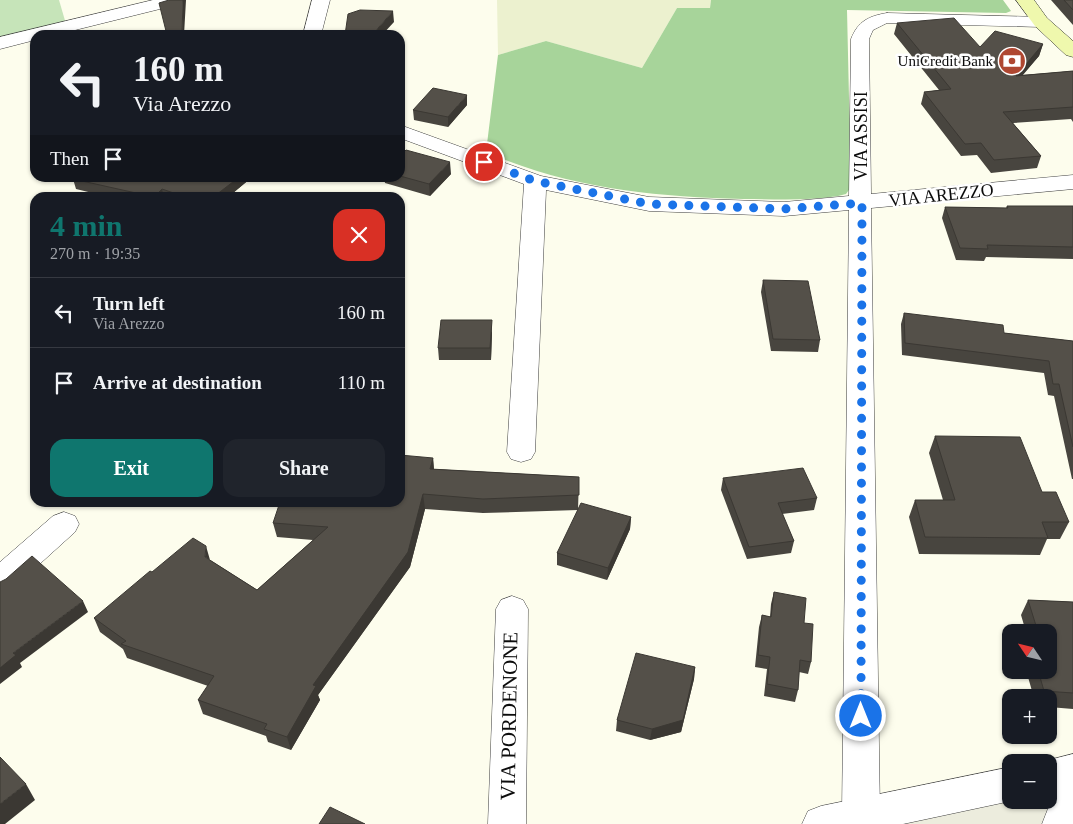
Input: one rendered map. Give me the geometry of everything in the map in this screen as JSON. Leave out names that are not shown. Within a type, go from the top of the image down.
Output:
[{"type":"main road","points":[[1025,0],[1042,22],[1073,51]]},
{"type":"street","points":[[53,30],[174,0]]},
{"type":"street","points":[[313,30],[321,0]]},
{"type":"street","name":"VIA ASSISI","points":[[861,815],[862,203],[860,39],[864,28],[872,21],[887,18],[1042,22]]},
{"type":"street","points":[[0,43],[30,36]]},
{"type":"street","name":"VIA AREZZO","points":[[405,133],[535,181],[649,204],[784,209],[1073,182]]},
{"type":"street","points":[[521,452],[535,181]]},
{"type":"street","points":[[0,581],[64,524]]},
{"type":"street","name":"VIA PORDENONE","points":[[507,824],[512,609]]},
{"type":"street","points":[[1057,774],[1073,771]]},
{"type":"street","points":[[821,824],[1002,786]]},
{"type":"street","points":[[1061,824],[1073,790]]},
{"type":"green space","points":[[0,0],[59,0],[66,24],[41,30],[30,30],[30,33],[0,40]]},
{"type":"green space","points":[[497,0],[711,0],[710,8],[677,8],[642,68],[546,41],[498,55]]},
{"type":"green space","points":[[711,0],[1003,0],[1011,11],[1006,13],[847,10],[851,187],[846,194],[815,199],[743,199],[644,193],[580,182],[548,174],[486,152],[498,55],[546,41],[642,68],[677,8],[710,8]]},
{"type":"shaded area","points":[[1073,771],[1073,824],[843,824],[861,815],[1002,786],[1002,809],[1057,809],[1057,774]]},
{"type":"building","points":[[169,0],[183,0],[182,30],[166,30],[159,3]]},
{"type":"building","points":[[1064,0],[1073,0],[1073,10]]},
{"type":"building","points":[[360,10],[393,11],[376,30],[346,30],[348,14]]},
{"type":"building","points":[[954,18],[980,47],[995,31],[1043,44],[1016,76],[1073,71],[1073,107],[1003,112],[1041,156],[994,160],[981,143],[965,144],[924,92],[951,89],[897,23]]},
{"type":"building","points":[[433,88],[467,95],[448,117],[413,110]]},
{"type":"building","points":[[405,151],[450,162],[429,184],[405,177]]},
{"type":"building","points":[[86,182],[233,182],[220,192],[171,192],[162,189],[159,192],[132,192]]},
{"type":"building","points":[[1007,206],[1073,206],[1073,247],[987,245],[988,249],[960,248],[945,207],[1008,208]]},
{"type":"building","points":[[763,280],[808,281],[820,340],[773,339]]},
{"type":"building","points":[[904,313],[1003,325],[1004,333],[1073,341],[1073,447],[1059,384],[1053,384],[1049,361],[905,343]]},
{"type":"building","points":[[441,320],[492,320],[490,348],[438,348]]},
{"type":"building","points":[[935,436],[1020,437],[1042,492],[1056,492],[1069,522],[1042,522],[1048,538],[925,537],[915,500],[955,500]]},
{"type":"building","points":[[405,455],[433,458],[430,469],[579,477],[579,495],[483,499],[423,494],[408,552],[313,685],[316,686],[287,737],[264,729],[267,724],[198,700],[214,676],[121,644],[126,641],[94,618],[193,538],[206,546],[205,557],[257,590],[328,527],[273,523],[278,507],[405,507]]},
{"type":"building","points":[[803,468],[817,498],[778,503],[794,541],[749,547],[723,478]]},
{"type":"building","points":[[581,503],[631,517],[608,568],[557,553]]},
{"type":"building","points":[[32,556],[83,601],[13,653],[16,655],[0,668],[0,582]]},
{"type":"building","points":[[774,592],[806,598],[804,623],[813,624],[811,662],[800,660],[798,690],[767,684],[770,657],[758,655],[762,615],[771,617]]},
{"type":"building","points":[[1028,600],[1073,602],[1073,693],[1057,692],[1057,689],[1043,689],[1041,679],[1058,679],[1058,624],[1036,624]]},
{"type":"building","points":[[636,653],[695,667],[683,720],[652,729],[617,720]]},
{"type":"building","points":[[0,757],[26,784],[0,804]]},
{"type":"building","points":[[330,807],[365,824],[319,824]]},
{"type":"place","name":"UniCredit Bank","points":[[1012,61]]},
{"type":"route","points":[[484,162],[535,181],[649,204],[784,209],[862,203],[861,716]]}]
